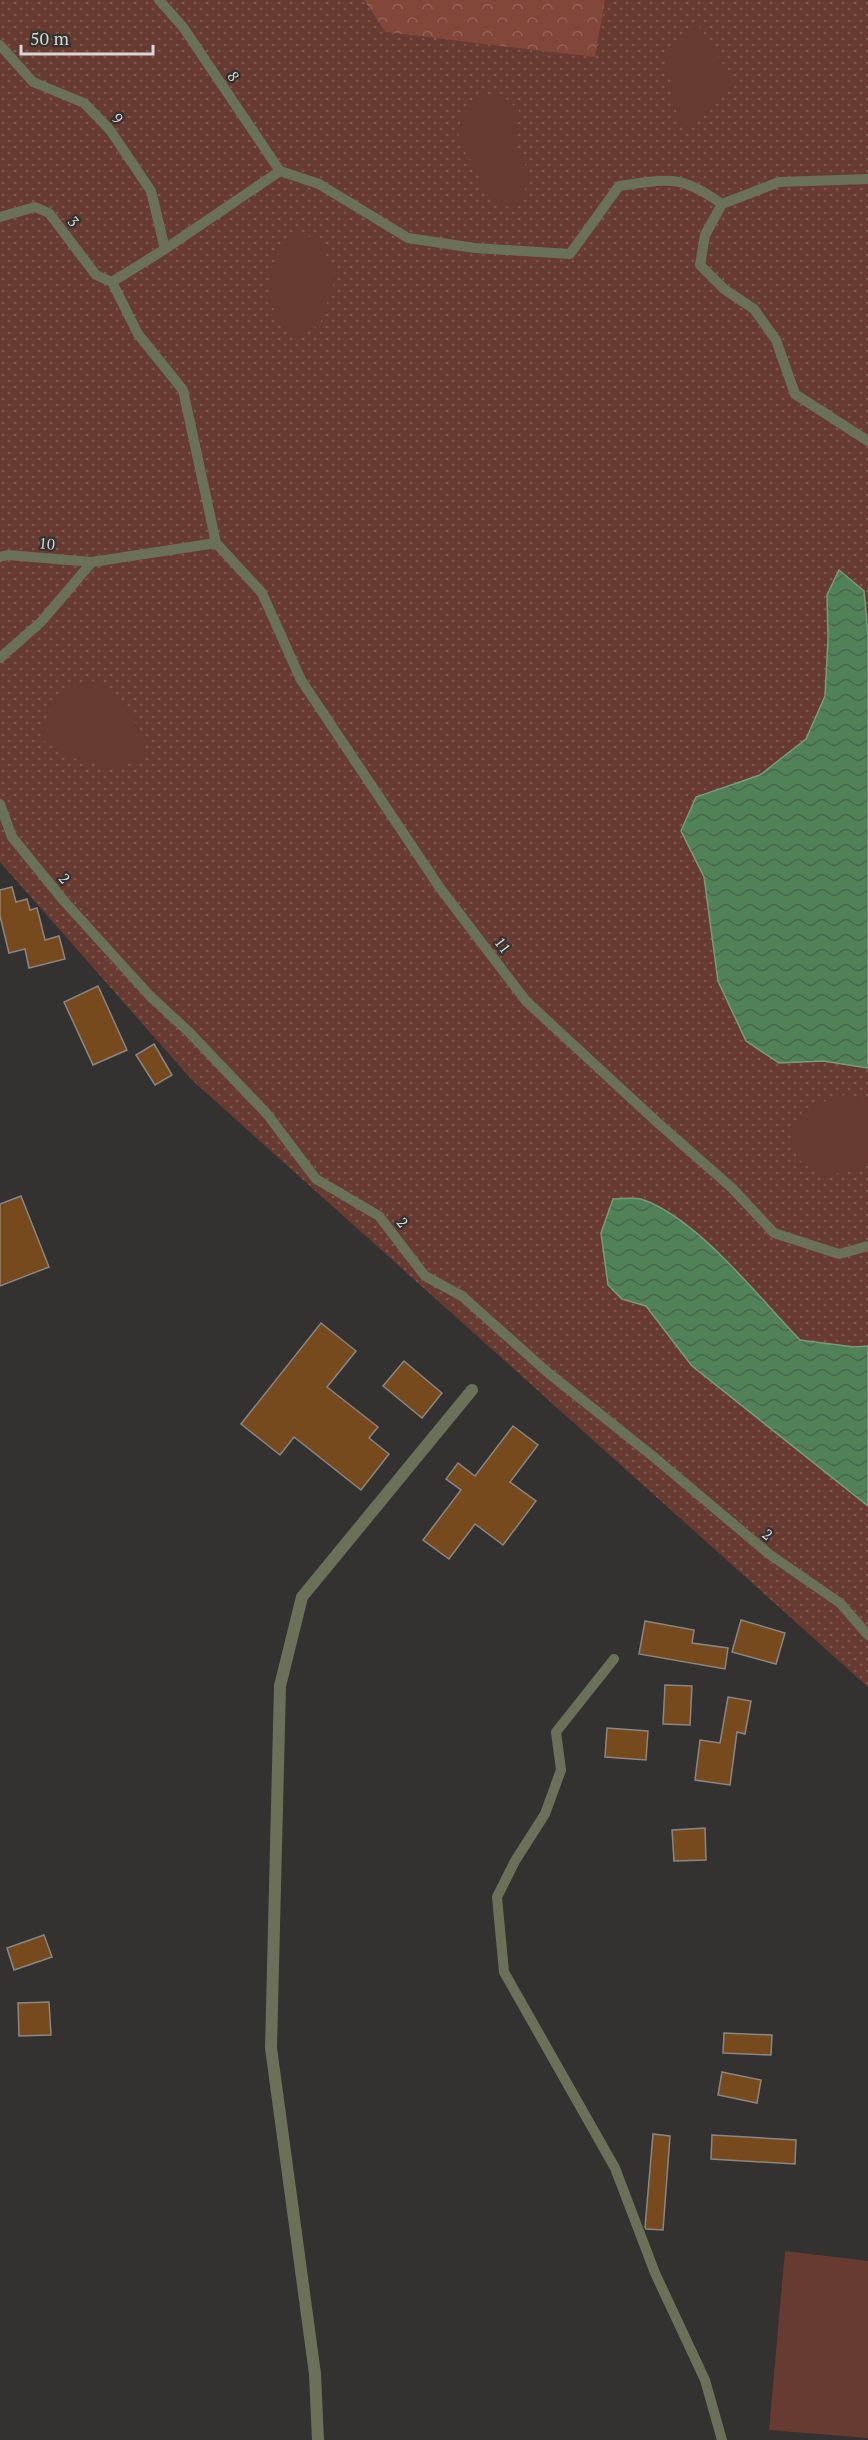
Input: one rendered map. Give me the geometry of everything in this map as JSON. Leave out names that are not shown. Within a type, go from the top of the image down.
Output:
[{"type":"street","points":[[318,2440],[315,2374],[271,2048],[280,1686],[302,1597],[472,1390]]},
{"type":"lane","name":"8","points":[[159,0],[183,27],[280,171]]},
{"type":"lane","name":"9","points":[[0,45],[33,82],[84,103],[110,130],[151,191],[165,249]]},
{"type":"lane","points":[[216,543],[183,390],[138,334],[112,282],[280,171],[319,184],[408,238],[475,248],[570,254],[619,186],[667,179],[697,187],[722,204]]},
{"type":"lane","points":[[868,179],[779,182],[722,204],[705,235],[700,265],[724,289],[754,309],[776,340],[795,394],[868,441]]},
{"type":"lane","name":"3","points":[[0,217],[35,207],[49,213],[96,274],[112,282]]},
{"type":"lane","name":"10","points":[[0,557],[8,555],[92,562],[216,543]]},
{"type":"lane","name":"11","points":[[216,543],[262,593],[301,680],[440,888],[526,1001],[732,1188],[774,1233],[839,1254],[868,1246]]},
{"type":"lane","points":[[0,658],[41,622],[92,562]]},
{"type":"lane","name":"2","points":[[0,804],[12,837],[64,901],[150,996],[189,1032],[267,1114],[316,1179],[380,1216],[425,1276],[462,1296],[546,1371],[655,1458],[769,1554],[840,1603],[868,1635]]},
{"type":"lane","points":[[614,1659],[556,1732],[561,1770],[544,1814],[496,1897],[504,1972],[615,2168],[656,2272],[705,2380],[722,2440]]},
{"type":"shaded area","points":[[0,0],[364,0],[385,32],[595,56],[605,0],[868,0],[868,1687],[192,1080],[0,862]]},
{"type":"shaded area","points":[[697,23],[733,81],[691,126],[678,120],[665,56]]},
{"type":"shaded area","points":[[500,93],[519,111],[516,146],[531,177],[519,201],[504,207],[484,191],[476,166],[458,143],[462,111],[478,95]]},
{"type":"shaded area","points":[[299,232],[320,242],[336,277],[320,324],[300,336],[276,322],[268,272],[282,249]]},
{"type":"shaded area","points":[[88,680],[113,689],[147,740],[142,761],[111,768],[76,759],[44,741],[43,724],[60,693]]},
{"type":"shaded area","points":[[843,1095],[868,1102],[868,1166],[822,1177],[797,1158],[791,1134],[804,1109]]},
{"type":"shaded area","points":[[785,2251],[868,2261],[868,2438],[769,2430]]},
{"type":"green space","points":[[364,0],[605,0],[595,57],[385,32]]},
{"type":"water","points":[[839,570],[864,591],[868,634],[868,1068],[823,1061],[779,1063],[746,1041],[718,981],[704,877],[681,831],[696,797],[760,775],[806,739],[825,696],[828,639],[827,595]]},
{"type":"water","points":[[613,1199],[641,1199],[684,1223],[726,1260],[800,1340],[854,1347],[868,1346],[868,1506],[692,1366],[646,1306],[622,1299],[608,1285],[601,1233]]},
{"type":"building","points":[[12,887],[16,902],[27,899],[30,910],[37,908],[45,940],[59,936],[65,959],[29,968],[25,949],[9,953],[0,916],[0,890]]},
{"type":"building","points":[[98,986],[127,1050],[93,1065],[64,1002]]},
{"type":"building","points":[[154,1044],[172,1075],[155,1085],[136,1055]]},
{"type":"building","points":[[21,1196],[49,1267],[0,1286],[0,1204]]},
{"type":"building","points":[[321,1323],[356,1351],[327,1387],[378,1427],[369,1438],[389,1454],[361,1490],[294,1437],[280,1455],[241,1424]]},
{"type":"building","points":[[404,1361],[442,1393],[422,1418],[383,1386]]},
{"type":"building","points":[[513,1426],[538,1445],[510,1482],[536,1501],[503,1545],[475,1524],[449,1559],[423,1540],[461,1490],[446,1479],[458,1463],[475,1476]]},
{"type":"building","points":[[741,1620],[785,1633],[776,1664],[732,1652]]},
{"type":"building","points":[[645,1621],[694,1630],[692,1643],[728,1648],[725,1669],[639,1654]]},
{"type":"building","points":[[665,1685],[692,1686],[690,1725],[663,1724]]},
{"type":"building","points":[[728,1697],[751,1701],[745,1734],[737,1732],[730,1785],[695,1780],[700,1740],[720,1743]]},
{"type":"building","points":[[607,1728],[648,1731],[646,1760],[605,1757]]},
{"type":"building","points":[[705,1828],[706,1860],[674,1861],[672,1830]]},
{"type":"building","points":[[44,1935],[52,1957],[14,1970],[7,1948]]},
{"type":"building","points":[[49,2002],[51,2035],[19,2036],[18,2003]]},
{"type":"building","points":[[724,2033],[772,2035],[771,2055],[723,2053]]},
{"type":"building","points":[[722,2072],[761,2080],[757,2103],[718,2095]]},
{"type":"building","points":[[653,2134],[670,2136],[663,2230],[646,2229],[645,2227]]},
{"type":"building","points":[[712,2135],[796,2140],[795,2164],[711,2159]]}]
